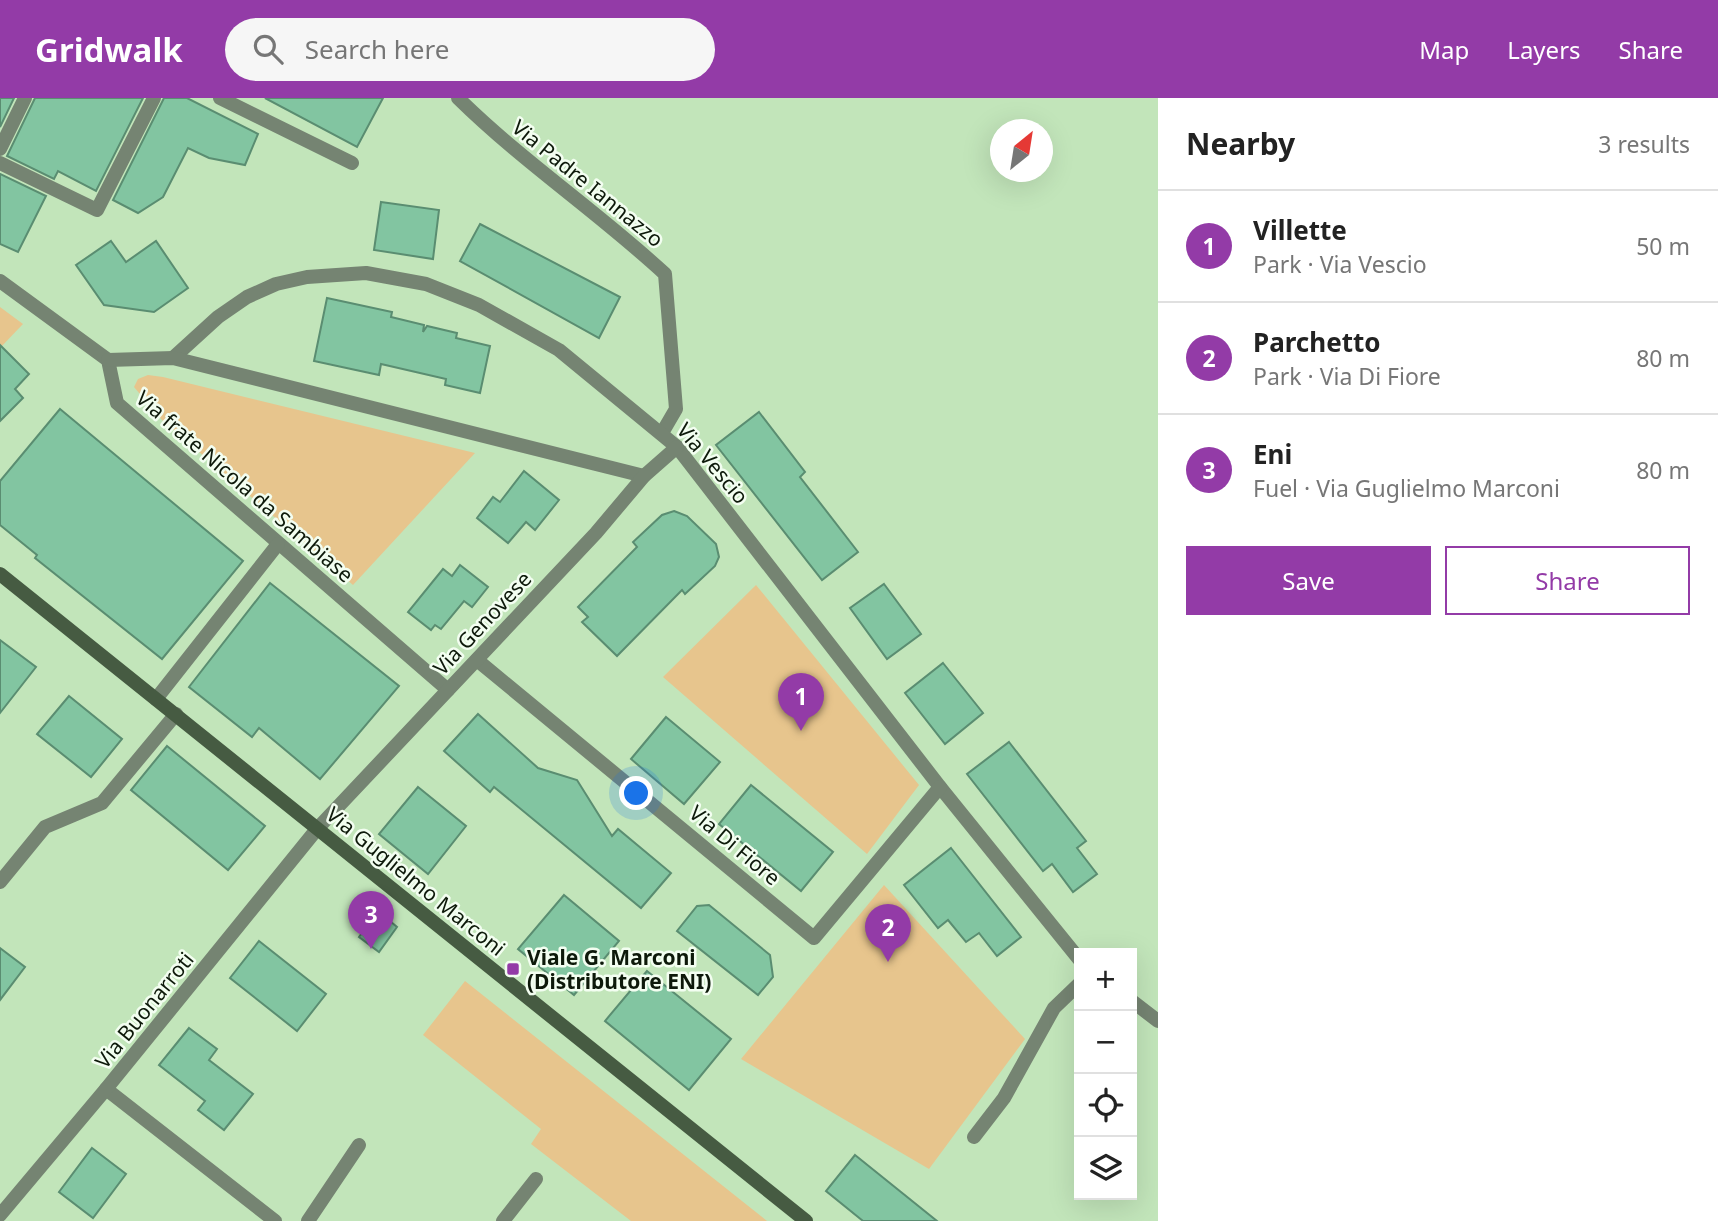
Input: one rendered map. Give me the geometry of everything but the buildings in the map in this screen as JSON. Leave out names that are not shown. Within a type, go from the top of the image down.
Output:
[{"type":"main road","name":"Via Guglielmo Marconi","points":[[0,574],[806,1221]]},
{"type":"street","points":[[0,149],[25,98]]},
{"type":"street","points":[[0,163],[97,211],[154,98]]},
{"type":"street","points":[[220,98],[352,163]]},
{"type":"street","name":"Via Padre Iannazzo","points":[[462,100],[498,138],[590,207],[665,274],[676,409],[662,433]]},
{"type":"street","name":"Via Vescio","points":[[173,358],[218,317],[247,297],[276,284],[307,277],[366,273],[426,284],[479,305],[559,350],[677,447],[940,787],[1074,953]]},
{"type":"street","points":[[0,281],[108,360],[173,358],[644,476]]},
{"type":"street","name":"Via frate Nicola da Sambiase","points":[[108,360],[117,403],[448,690]]},
{"type":"street","name":"Via Genovese","points":[[317,829],[596,533],[644,476],[677,447]]},
{"type":"street","points":[[156,699],[278,544]]},
{"type":"street","name":"Via Di Fiore","points":[[477,660],[814,937],[940,787]]},
{"type":"street","points":[[0,882],[45,827],[102,803],[176,714]]},
{"type":"street","name":"Via Buonarroti","points":[[0,1215],[107,1089],[317,829]]},
{"type":"street","points":[[974,1137],[1004,1098],[1054,1008],[1074,989]]},
{"type":"street","points":[[1137,1005],[1158,1021]]},
{"type":"street","points":[[107,1089],[275,1221]]},
{"type":"street","points":[[308,1221],[359,1145]]},
{"type":"street","points":[[503,1221],[536,1179]]},
{"type":"shaded area","points":[[0,307],[23,324],[0,348]]},
{"type":"shaded area","points":[[148,375],[475,453],[353,585],[162,420],[134,387],[138,379]]},
{"type":"shaded area","points":[[756,585],[919,785],[867,854],[663,677]]},
{"type":"shaded area","points":[[884,885],[1025,1039],[929,1169],[741,1059]]},
{"type":"shaded area","points":[[465,981],[767,1221],[631,1221],[531,1144],[541,1129],[423,1035]]},
{"type":"place","name":"Villette","points":[[801,731]]},
{"type":"place","name":"Eni","points":[[371,949]]},
{"type":"place","name":"Parchetto","points":[[888,962]]},
{"type":"place","name":"Viale G. Marconi (Distributore ENI)","points":[[513,969]]}]
